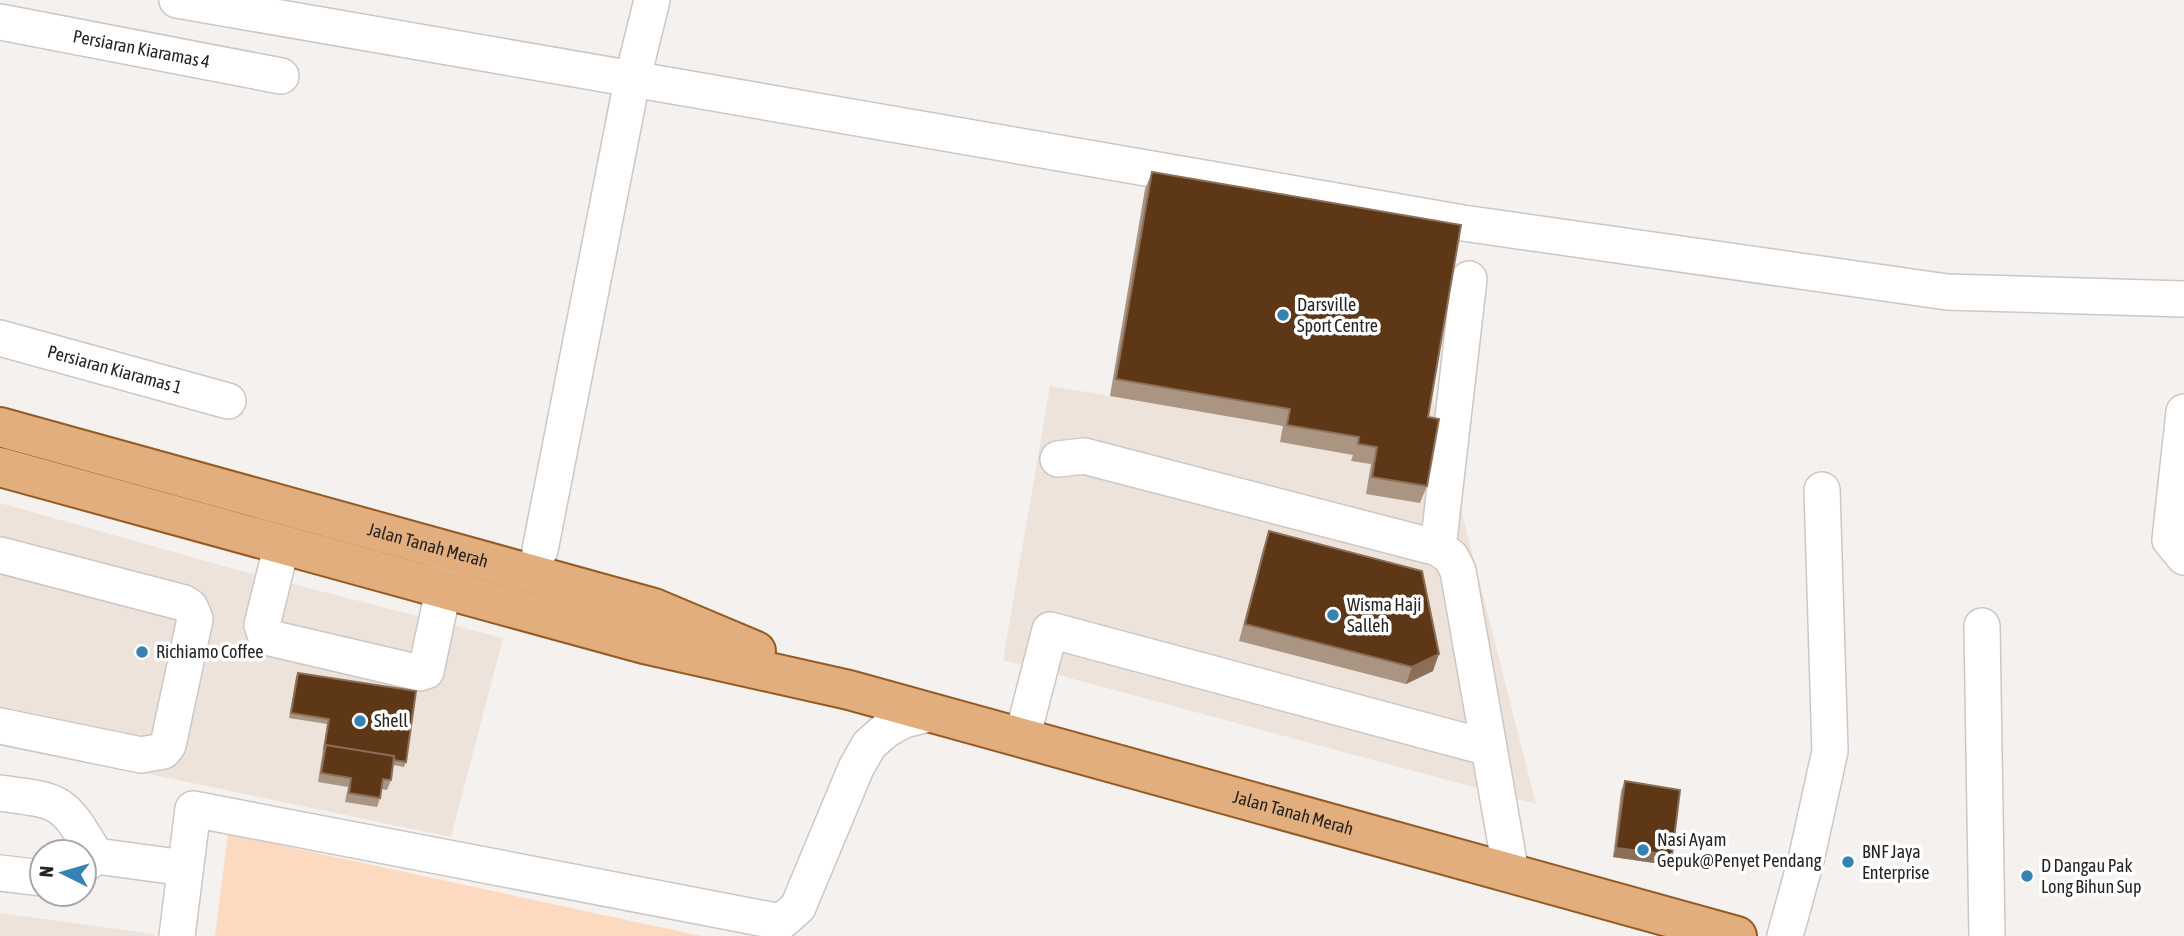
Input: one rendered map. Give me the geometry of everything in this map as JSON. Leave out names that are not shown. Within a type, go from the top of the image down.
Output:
[{"type":"main road","name":"Jalan Tanah Merah","points":[[0,427],[447,570]]},
{"type":"main road","name":"Jalan Tanah Merah","points":[[0,467],[282,544],[447,570],[654,608],[849,690],[1737,936]]},
{"type":"street","points":[[177,0],[1463,223],[1933,290],[2184,299]]},
{"type":"street","points":[[540,550],[632,81],[652,0]]},
{"type":"street","name":"Persiaran Kiaramas 4","points":[[0,22],[281,76]]},
{"type":"street","points":[[1438,548],[1469,279]]},
{"type":"street","name":"Persiaran Kiaramas 1","points":[[0,338],[228,401]]},
{"type":"street","points":[[2184,412],[2170,540],[2184,557]]},
{"type":"street","points":[[1058,459],[1084,456],[1438,548],[1451,558],[1458,571],[1511,873]]},
{"type":"street","points":[[1785,936],[1806,860],[1830,751],[1822,490]]},
{"type":"street","points":[[282,544],[262,625],[267,637],[421,673],[425,671],[447,570]]},
{"type":"street","points":[[0,555],[184,603],[194,612],[195,625],[168,745],[163,751],[141,755],[0,726]]},
{"type":"street","points":[[1983,626],[1987,936]]},
{"type":"street","points":[[1021,738],[1050,630],[1489,748]]},
{"type":"street","points":[[177,936],[193,808],[781,922],[798,907],[856,768],[869,745],[886,730],[904,720],[933,713]]},
{"type":"street","points":[[0,793],[48,799],[60,804],[70,813],[80,838]]},
{"type":"street","points":[[98,862],[185,868]]},
{"type":"street","points":[[0,873],[28,876]]},
{"type":"shaded area","points":[[1145,189],[1455,242],[1430,387],[1536,804],[1003,660],[1050,386],[1110,396]]},
{"type":"shaded area","points":[[0,503],[227,567],[503,638],[451,837],[0,743]]},
{"type":"shaded area","points":[[228,834],[701,936],[215,936]]},
{"type":"shaded area","points":[[0,913],[154,934],[154,936],[0,936]]},
{"type":"building","name":"Darsville Sport Centre","points":[[1152,172],[1461,225],[1428,417],[1439,419],[1427,486],[1372,477],[1377,447],[1358,444],[1359,437],[1287,425],[1290,409],[1116,379]]},
{"type":"building","name":"Wisma Haji Salleh","points":[[1269,531],[1422,571],[1439,654],[1412,667],[1245,624]]},
{"type":"building","name":"Shell","points":[[298,673],[416,691],[406,762],[394,760],[394,756],[326,745],[324,750],[329,719],[291,713]]},
{"type":"building","points":[[326,745],[394,756],[391,780],[383,779],[380,798],[349,793],[351,778],[321,773]]},
{"type":"building","points":[[1625,781],[1680,790],[1672,855],[1616,848]]},
{"type":"place","name":"Darsville Sport Centre","points":[[1283,315]]},
{"type":"place","name":"Wisma Haji Salleh","points":[[1333,615]]},
{"type":"place","name":"Richiamo Coffee","points":[[142,652]]},
{"type":"place","name":"Shell","points":[[360,721]]},
{"type":"place","name":"Nasi Ayam Gepuk@Penyet Pendang","points":[[1643,850]]},
{"type":"place","name":"BNF Jaya Enterprise","points":[[1848,862]]},
{"type":"place","name":"D Dangau Pak Long Bihun Sup","points":[[2027,876]]}]
